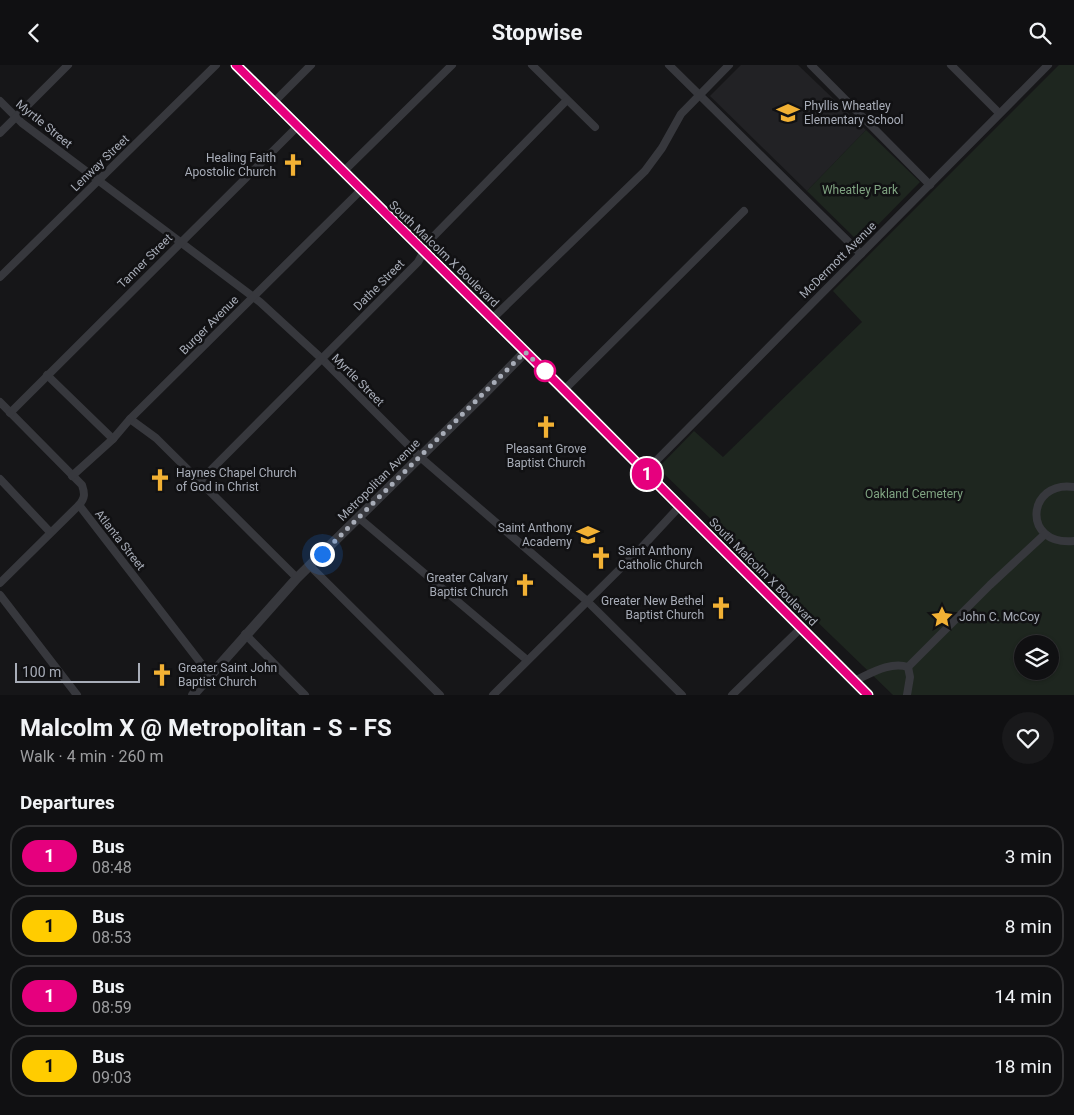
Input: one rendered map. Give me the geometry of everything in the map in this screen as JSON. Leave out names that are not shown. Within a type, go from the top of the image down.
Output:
[{"type":"street","points":[[0,133],[68,65]]},
{"type":"street","name":"Lenway Street","points":[[0,277],[216,65]]},
{"type":"street","name":"South Malcolm X Boulevard","points":[[236,65],[868,695]]},
{"type":"street","points":[[274,102],[311,65]]},
{"type":"street","points":[[343,172],[452,65]]},
{"type":"street","points":[[532,65],[595,127]]},
{"type":"street","points":[[669,65],[861,253]]},
{"type":"street","points":[[492,319],[645,171],[662,148],[681,114],[729,65]]},
{"type":"street","points":[[811,65],[930,185]]},
{"type":"street","points":[[951,65],[999,113]]},
{"type":"street","name":"McDermott Avenue","points":[[645,471],[1048,65]]},
{"type":"street","name":"Dathe Street","points":[[200,481],[418,262],[430,240],[567,100]]},
{"type":"street","name":"Myrtle Street","points":[[0,101],[16,117],[97,181],[252,297],[321,359],[420,457],[587,601],[682,695]]},
{"type":"street","name":"Tanner Street","points":[[10,413],[298,126]]},
{"type":"street","name":"Burger Avenue","points":[[72,475],[113,439],[130,419],[361,189]]},
{"type":"street","points":[[564,390],[744,211]]},
{"type":"street","name":"Metropolitan Avenue","points":[[193,695],[245,634],[297,578],[360,518],[525,352]]},
{"type":"street","points":[[47,375],[113,439]]},
{"type":"street","name":"Atlanta Street","points":[[0,402],[82,485],[84,499],[78,505],[210,675]]},
{"type":"street","points":[[130,419],[156,438],[297,578]]},
{"type":"street","points":[[0,479],[50,532]]},
{"type":"street","points":[[1074,487],[1062,485],[1051,489],[1038,503],[1036,516],[1040,528],[1050,539],[1061,542],[1074,541]]},
{"type":"street","points":[[0,583],[78,505]]},
{"type":"street","points":[[494,695],[642,547],[680,506]]},
{"type":"street","points":[[360,518],[527,660]]},
{"type":"street","points":[[908,667],[990,585],[1045,534]]},
{"type":"street","points":[[310,566],[440,695]]},
{"type":"street","points":[[0,595],[77,695]]},
{"type":"street","points":[[732,695],[801,628]]},
{"type":"street","points":[[245,634],[305,695]]},
{"type":"street","points":[[854,681],[888,667],[896,665],[908,667]]},
{"type":"street","points":[[907,695],[910,677],[908,667]]},
{"type":"shaded area","name":"Phyllis Wheatley Elementary School","points":[[741,65],[798,65],[866,130],[807,191],[710,96]]},
{"type":"green space","name":"Oakland Cemetery","points":[[1059,65],[1074,65],[1074,695],[893,695],[658,468],[694,431],[723,457],[862,322],[833,291]]},
{"type":"green space","name":"Wheatley Park","points":[[866,130],[920,182],[860,243],[807,191]]},
{"type":"bus line","name":"1","points":[[236,65],[868,695]]},
{"type":"place","name":"Phyllis Wheatley Elementary School","points":[[788,113]]},
{"type":"place","name":"Healing Faith Apostolic Church","points":[[293,165]]},
{"type":"place","name":"Pleasant Grove Baptist Church","points":[[546,427]]},
{"type":"place","name":"Haynes Chapel Church of God in Christ","points":[[160,480]]},
{"type":"place","name":"Saint Anthony Academy","points":[[588,535]]},
{"type":"place","name":"Saint Anthony Catholic Church","points":[[601,558]]},
{"type":"place","name":"Greater Calvary Baptist Church","points":[[525,585]]},
{"type":"place","name":"Greater New Bethel Baptist Church","points":[[721,608]]},
{"type":"place","name":"John C. McCoy","points":[[942,617]]},
{"type":"place","name":"Greater Saint John Baptist Church","points":[[162,675]]},
{"type":"route","points":[[322,554],[525,352],[549,375],[545,371]]}]
